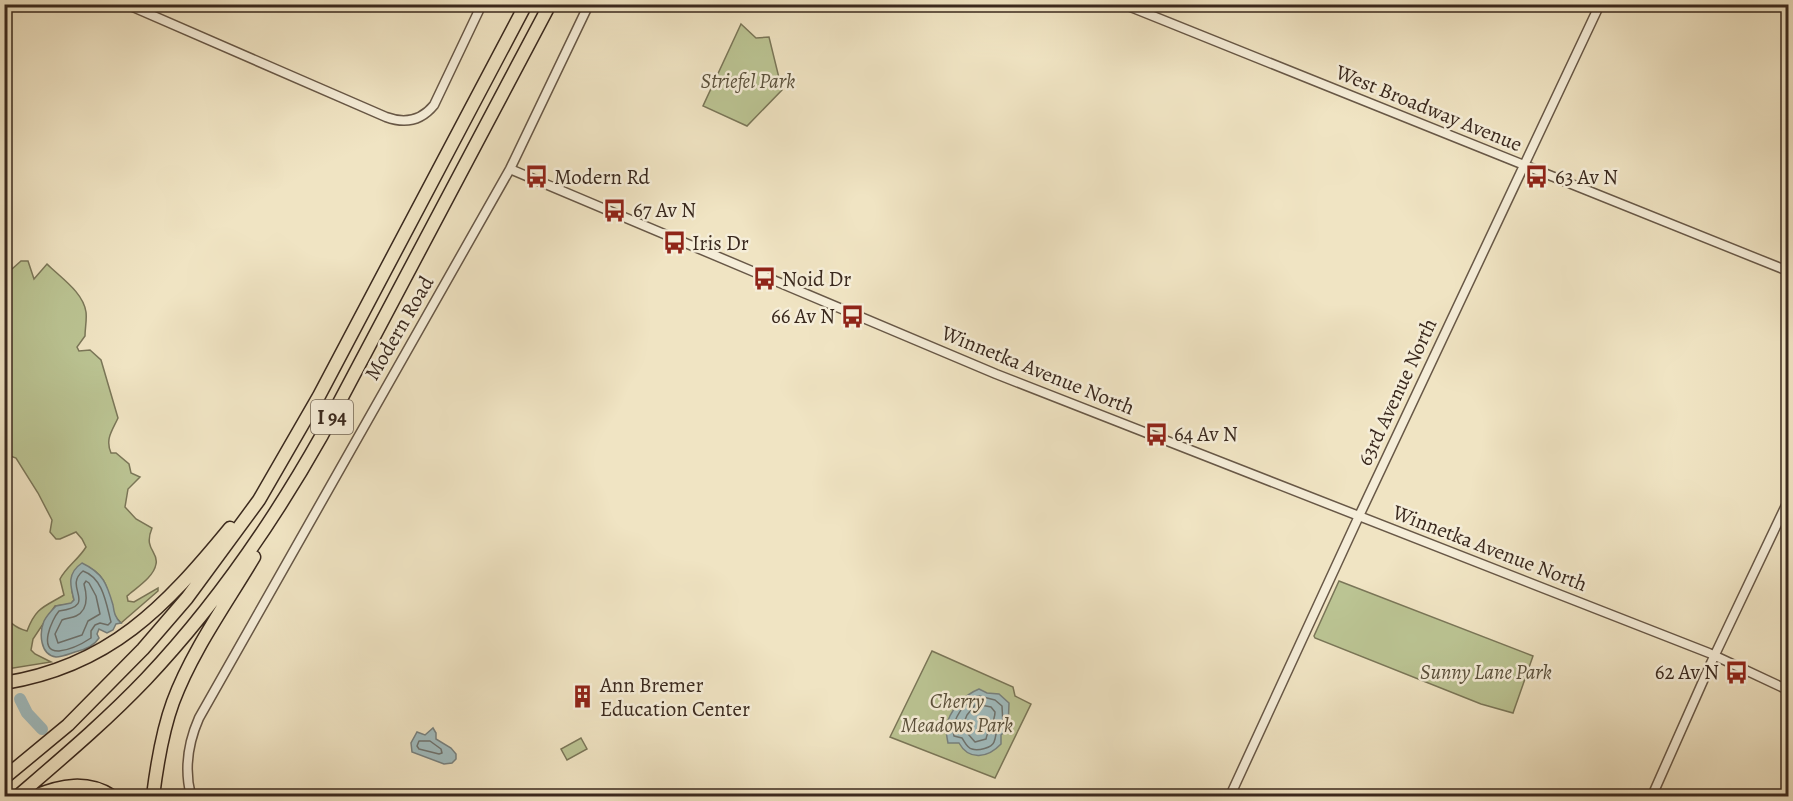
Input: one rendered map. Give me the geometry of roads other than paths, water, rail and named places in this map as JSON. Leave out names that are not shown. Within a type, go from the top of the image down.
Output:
[{"type":"highway","name":"I 94","points":[[4,778],[68,725],[143,649],[187,598],[259,500],[319,396],[526,4]]},
{"type":"highway","name":"I 94","points":[[18,796],[111,714],[152,672],[192,627],[258,539],[322,435],[550,4]]},
{"type":"highway","points":[[153,796],[163,733],[173,701],[185,674],[322,435]]},
{"type":"highway","points":[[4,683],[73,665],[100,652],[126,634],[178,587],[234,523],[259,500]]},
{"type":"highway","points":[[35,796],[58,787],[72,785],[90,787],[112,796]]},
{"type":"street","points":[[126,4],[401,122],[423,116],[434,105],[482,4]]},
{"type":"street","name":"Modern Road","points":[[191,796],[187,772],[189,749],[199,717],[510,169],[589,4]]},
{"type":"street","name":"West Broadway Avenue","points":[[1123,4],[1788,272]]},
{"type":"street","name":"63rd Avenue North","points":[[1230,796],[1600,4]]},
{"type":"street","name":"Winnetka Avenue North","points":[[510,169],[996,374],[1714,656],[1788,690]]},
{"type":"street","points":[[1652,796],[1714,656],[1788,501]]},
{"type":"water","points":[[82,563],[95,571],[103,580],[109,591],[115,615],[121,623],[116,624],[113,630],[107,633],[99,629],[97,634],[99,638],[85,649],[56,657],[47,652],[42,643],[44,621],[56,606],[71,603],[74,600],[72,575]]},
{"type":"water","points":[[979,689],[987,693],[999,694],[1009,703],[1008,729],[1001,735],[1001,744],[985,755],[979,756],[968,753],[959,743],[948,743],[946,728],[950,715],[958,704]]},
{"type":"water","points":[[433,728],[436,739],[456,754],[456,759],[452,763],[444,764],[412,752],[411,743],[417,732],[425,735]]},
{"type":"waterway","points":[[20,699],[27,713],[42,729]]},
{"type":"place","name":"Modern Rd","points":[[536,177]]},
{"type":"place","name":"63 Av N","points":[[1537,177]]},
{"type":"place","name":"67 Av N","points":[[615,210]]},
{"type":"place","name":"Iris Dr","points":[[674,243]]},
{"type":"place","name":"Noid Dr","points":[[764,279]]},
{"type":"place","name":"66 Av N","points":[[853,316]]},
{"type":"place","name":"64 Av N","points":[[1156,434]]},
{"type":"place","name":"62 Av N","points":[[1737,672]]},
{"type":"place","name":"Ann Bremer Education Center","points":[[582,697]]},
{"type":"park label","name":"Striefel Park","points":[[748,81]]},
{"type":"park label","name":"Sunny Lane Park","points":[[1486,672]]},
{"type":"park label","name":"Cherry Meadows Park","points":[[957,713]]}]
